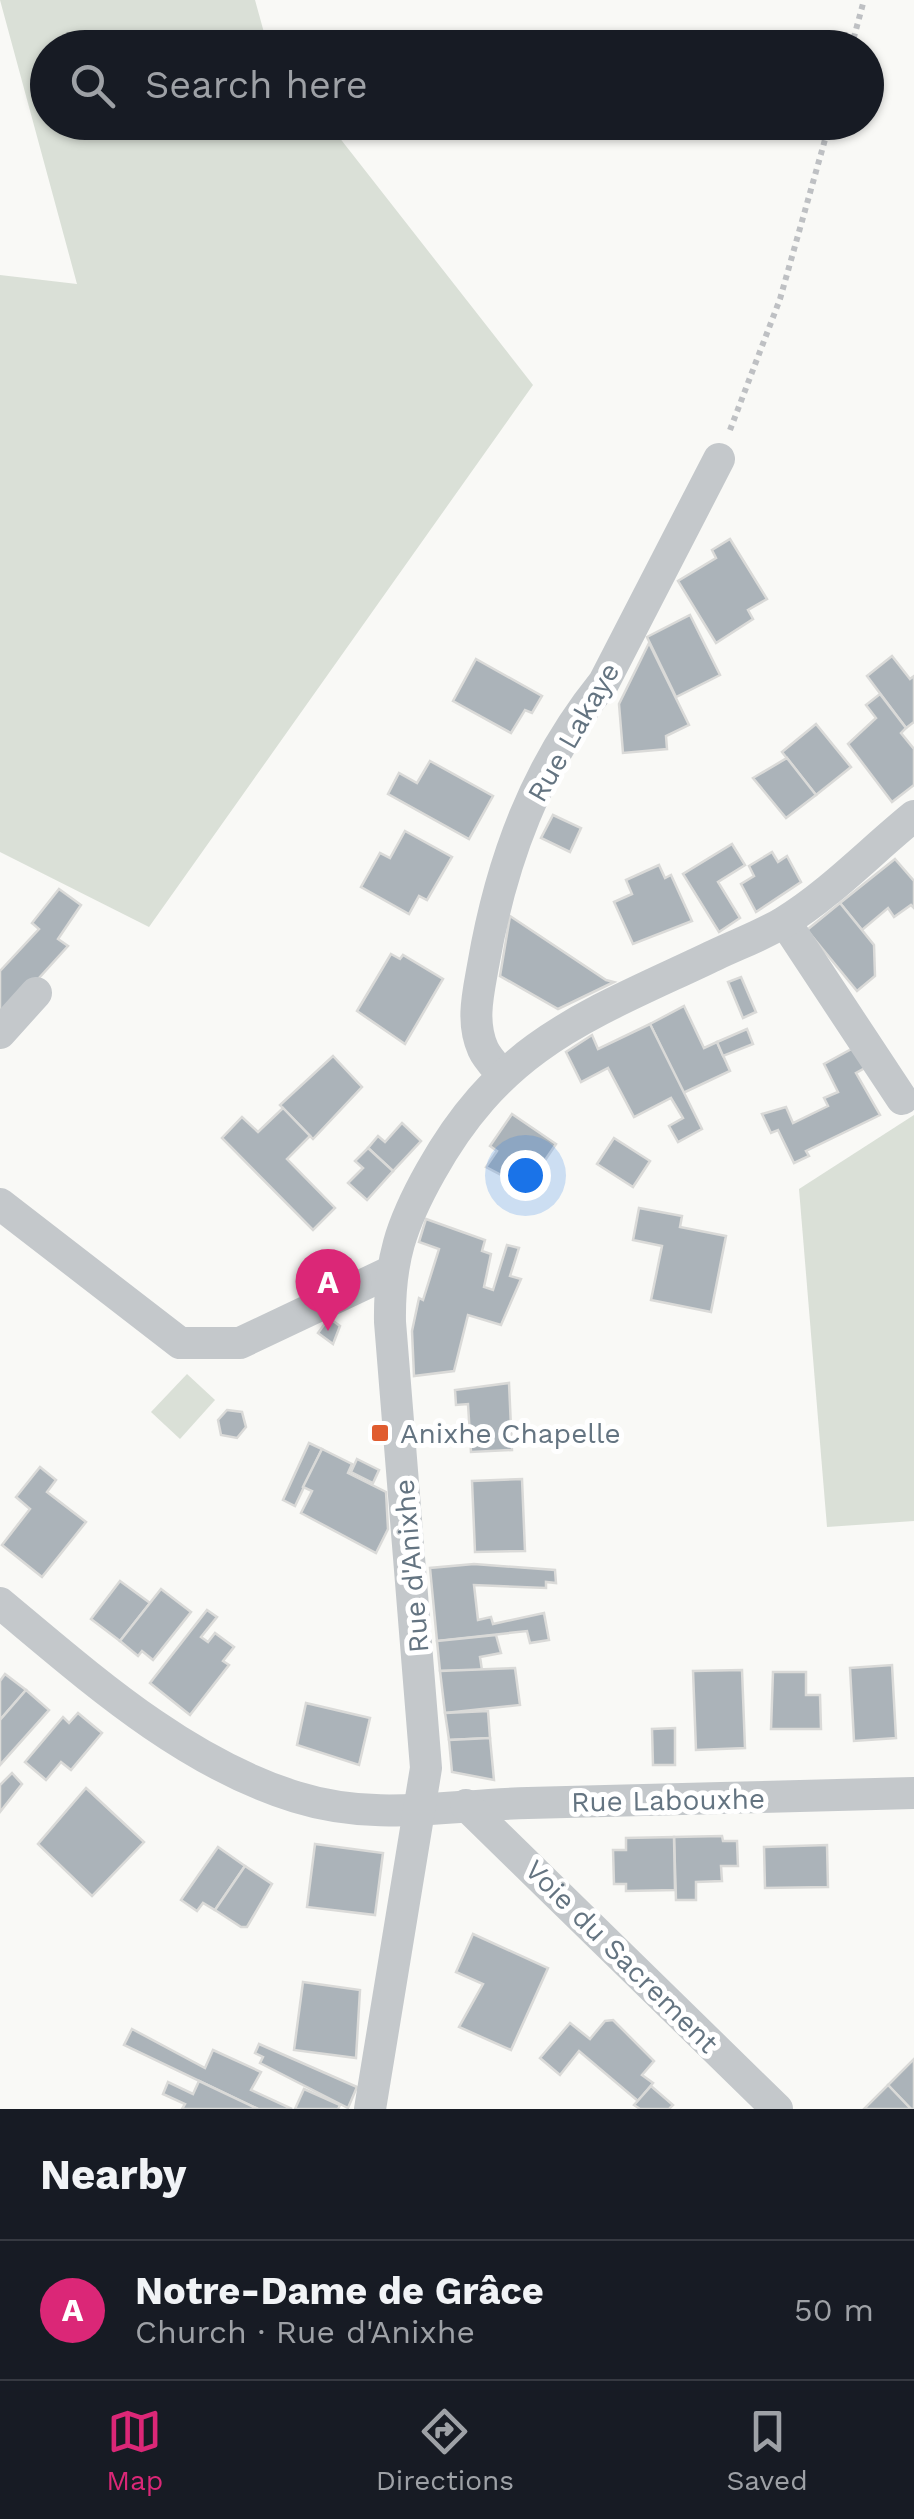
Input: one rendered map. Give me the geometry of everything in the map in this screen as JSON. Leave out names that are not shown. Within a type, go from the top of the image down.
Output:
[{"type":"street","name":"Rue Lakaye","points":[[502,1073],[483,1051],[476,1020],[504,862],[524,815],[578,714],[604,682],[719,460]]},
{"type":"street","name":"Rue d'Anixhe","points":[[370,2109],[426,1768],[390,1272],[408,1212],[435,1164],[502,1073],[576,1021],[785,922],[914,816]]},
{"type":"street","points":[[785,922],[902,1100]]},
{"type":"street","points":[[0,1033],[36,994]]},
{"type":"street","points":[[0,1204],[180,1343],[240,1343],[390,1272]]},
{"type":"street","name":"Rue Labouxhe","points":[[0,1603],[104,1688],[213,1761],[293,1796],[345,1810],[386,1814],[466,1805],[914,1792]]},
{"type":"street","name":"Voie du Sacrement","points":[[466,1805],[777,2109]]},
{"type":"path","points":[[856,30],[864,0]]},
{"type":"path","points":[[719,460],[780,298],[825,140]]},
{"type":"shaded area","points":[[0,0],[255,0],[263,30],[30,30],[30,111]]},
{"type":"shaded area","points":[[38,140],[341,140],[533,385],[149,927],[0,852],[0,275],[77,284]]},
{"type":"shaded area","points":[[914,1115],[914,1521],[827,1527],[799,1189]]},
{"type":"shaded area","points":[[187,1374],[215,1400],[180,1439],[151,1412]]},
{"type":"building","points":[[730,539],[767,599],[748,610],[753,619],[716,643],[678,581],[716,558],[712,550]]},
{"type":"building","points":[[690,615],[720,675],[676,697],[647,637]]},
{"type":"building","points":[[649,643],[689,725],[666,736],[667,749],[623,753],[619,704]]},
{"type":"building","points":[[892,656],[910,679],[914,676],[914,722],[906,728],[867,676]]},
{"type":"building","points":[[476,659],[542,696],[532,713],[525,710],[511,733],[453,701]]},
{"type":"building","points":[[880,694],[906,728],[901,733],[914,749],[914,785],[892,802],[848,744],[876,718],[866,705]]},
{"type":"building","points":[[816,724],[851,767],[816,795],[782,752]]},
{"type":"building","points":[[787,758],[816,795],[786,818],[753,778]]},
{"type":"building","points":[[430,761],[493,796],[469,839],[388,794],[399,773],[417,783]]},
{"type":"building","points":[[553,815],[581,828],[570,852],[541,838]]},
{"type":"building","points":[[405,831],[452,857],[427,900],[419,896],[409,914],[361,887],[380,853],[390,858]]},
{"type":"building","points":[[732,844],[745,865],[718,882],[740,918],[719,932],[683,874]]},
{"type":"building","points":[[772,852],[778,862],[787,856],[801,882],[756,912],[741,884],[754,876],[749,866]]},
{"type":"building","points":[[895,859],[914,881],[914,908],[911,905],[894,917],[888,908],[862,930],[840,903]]},
{"type":"building","points":[[659,865],[665,878],[671,875],[692,921],[633,944],[614,902],[632,894],[626,880]]},
{"type":"building","points":[[59,889],[81,905],[58,939],[68,946],[0,1021],[0,971],[39,929],[32,923]]},
{"type":"building","points":[[840,903],[874,945],[875,976],[857,991],[807,930]]},
{"type":"building","points":[[510,916],[614,982],[558,1009],[500,976]]},
{"type":"building","points":[[391,954],[400,959],[403,955],[443,979],[405,1044],[357,1011]]},
{"type":"building","points":[[741,977],[756,1012],[743,1018],[728,982]]},
{"type":"building","points":[[684,1006],[704,1048],[717,1042],[730,1071],[683,1093],[650,1024]]},
{"type":"building","points":[[650,1024],[702,1129],[678,1142],[669,1126],[683,1118],[671,1098],[634,1117],[608,1068],[581,1082],[566,1052],[592,1035],[598,1049]]},
{"type":"building","points":[[747,1029],[753,1044],[723,1056],[717,1042]]},
{"type":"building","points":[[859,1045],[872,1064],[856,1073],[880,1115],[806,1151],[809,1156],[794,1163],[778,1130],[771,1133],[762,1114],[786,1107],[793,1123],[828,1106],[824,1098],[838,1092],[824,1064]]},
{"type":"building","points":[[333,1056],[362,1087],[313,1139],[280,1105]]},
{"type":"building","points":[[283,1108],[310,1136],[287,1159],[335,1208],[313,1230],[222,1138],[242,1117],[258,1132]]},
{"type":"building","points":[[512,1114],[556,1144],[537,1172],[547,1179],[537,1194],[486,1167],[497,1151],[490,1146]]},
{"type":"building","points":[[402,1123],[421,1141],[393,1171],[368,1148],[378,1136],[385,1142]]},
{"type":"building","points":[[614,1138],[650,1161],[633,1187],[597,1164]]},
{"type":"building","points":[[368,1148],[393,1171],[367,1200],[348,1183],[363,1168],[355,1161]]},
{"type":"building","points":[[639,1208],[682,1216],[680,1227],[726,1236],[711,1312],[651,1300],[662,1246],[633,1240]]},
{"type":"building","points":[[426,1219],[485,1240],[482,1251],[491,1254],[484,1287],[493,1290],[507,1245],[519,1248],[510,1276],[521,1279],[501,1325],[468,1315],[454,1371],[414,1376],[412,1331],[419,1298],[423,1300],[439,1249],[419,1242]]},
{"type":"building","points":[[329,1318],[340,1326],[333,1344],[318,1333]]},
{"type":"building","points":[[509,1383],[512,1450],[471,1452],[468,1404],[456,1405],[455,1390]]},
{"type":"building","points":[[227,1410],[242,1412],[246,1427],[237,1438],[221,1435],[218,1420]]},
{"type":"building","points":[[309,1443],[322,1449],[295,1506],[283,1500]]},
{"type":"building","points":[[322,1449],[352,1464],[348,1473],[386,1492],[388,1529],[376,1553],[301,1513],[312,1491],[303,1487]]},
{"type":"building","points":[[357,1459],[379,1470],[373,1483],[351,1472]]},
{"type":"building","points":[[40,1467],[56,1480],[47,1492],[86,1522],[42,1577],[2,1545],[30,1509],[16,1497]]},
{"type":"building","points":[[522,1479],[525,1551],[475,1552],[472,1481]]},
{"type":"building","points":[[474,1564],[555,1570],[556,1583],[546,1582],[546,1588],[474,1585],[478,1620],[491,1617],[493,1624],[544,1613],[549,1640],[530,1643],[527,1631],[437,1641],[430,1568]]},
{"type":"building","points":[[120,1581],[150,1603],[120,1641],[91,1619]]},
{"type":"building","points":[[161,1589],[191,1612],[153,1660],[142,1651],[138,1656],[120,1641]]},
{"type":"building","points":[[207,1610],[217,1617],[201,1637],[208,1642],[215,1633],[234,1647],[223,1661],[229,1665],[190,1715],[150,1683]]},
{"type":"building","points":[[496,1635],[501,1653],[480,1657],[482,1670],[440,1671],[437,1641]]},
{"type":"building","points":[[892,1665],[896,1738],[854,1741],[850,1668]]},
{"type":"building","points":[[515,1668],[520,1705],[445,1713],[440,1671]]},
{"type":"building","points":[[742,1670],[745,1748],[696,1750],[693,1671]]},
{"type":"building","points":[[773,1672],[806,1672],[806,1695],[820,1695],[821,1729],[771,1729]]},
{"type":"building","points":[[5,1674],[26,1690],[0,1720],[0,1681]]},
{"type":"building","points":[[26,1690],[49,1710],[0,1765],[0,1720]]},
{"type":"building","points":[[306,1703],[370,1718],[359,1765],[297,1745]]},
{"type":"building","points":[[488,1711],[490,1738],[449,1740],[445,1713]]},
{"type":"building","points":[[78,1713],[102,1733],[71,1770],[61,1762],[46,1780],[25,1762],[63,1717],[69,1723]]},
{"type":"building","points":[[675,1728],[675,1765],[653,1765],[652,1729]]},
{"type":"building","points":[[490,1738],[494,1780],[452,1772],[449,1740]]},
{"type":"building","points":[[12,1773],[22,1784],[0,1812],[0,1785]]},
{"type":"building","points":[[86,1788],[144,1842],[92,1896],[38,1844]]},
{"type":"building","points":[[722,1836],[723,1841],[737,1841],[738,1866],[721,1866],[722,1881],[696,1882],[696,1900],[676,1900],[674,1837]]},
{"type":"building","points":[[674,1837],[675,1890],[626,1891],[626,1884],[614,1884],[613,1850],[626,1850],[626,1838]]},
{"type":"building","points":[[315,1844],[383,1853],[375,1915],[307,1907]]},
{"type":"building","points":[[827,1845],[828,1887],[765,1888],[764,1847]]},
{"type":"building","points":[[218,1847],[245,1866],[215,1910],[203,1903],[197,1911],[181,1900]]},
{"type":"building","points":[[245,1866],[272,1884],[247,1927],[241,1927],[215,1910]]},
{"type":"building","points":[[473,1934],[548,1968],[511,2050],[459,2027],[483,1984],[456,1972]]},
{"type":"building","points":[[303,1982],[360,1990],[356,2058],[294,2050]]},
{"type":"building","points":[[613,2020],[654,2061],[642,2075],[653,2083],[638,2101],[579,2051],[560,2075],[540,2058],[570,2023],[590,2039],[605,2021]]},
{"type":"building","points":[[132,2029],[205,2068],[213,2050],[261,2072],[251,2090],[292,2109],[258,2109],[124,2045]]},
{"type":"building","points":[[259,2044],[357,2087],[348,2108],[260,2063],[263,2057],[255,2053]]},
{"type":"building","points":[[914,2059],[914,2109],[911,2109],[888,2085]]},
{"type":"building","points":[[199,2081],[258,2109],[182,2109],[185,2104],[163,2094],[168,2082],[193,2094]]},
{"type":"building","points":[[888,2085],[911,2109],[864,2109]]},
{"type":"building","points":[[651,2086],[673,2105],[669,2109],[640,2109],[634,2105]]},
{"type":"building","points":[[304,2089],[340,2105],[338,2109],[295,2109]]},
{"type":"place","name":"Notre-Dame de Grâce","points":[[328,1331]]},
{"type":"place","name":"Anixhe Chapelle","points":[[380,1433]]}]
